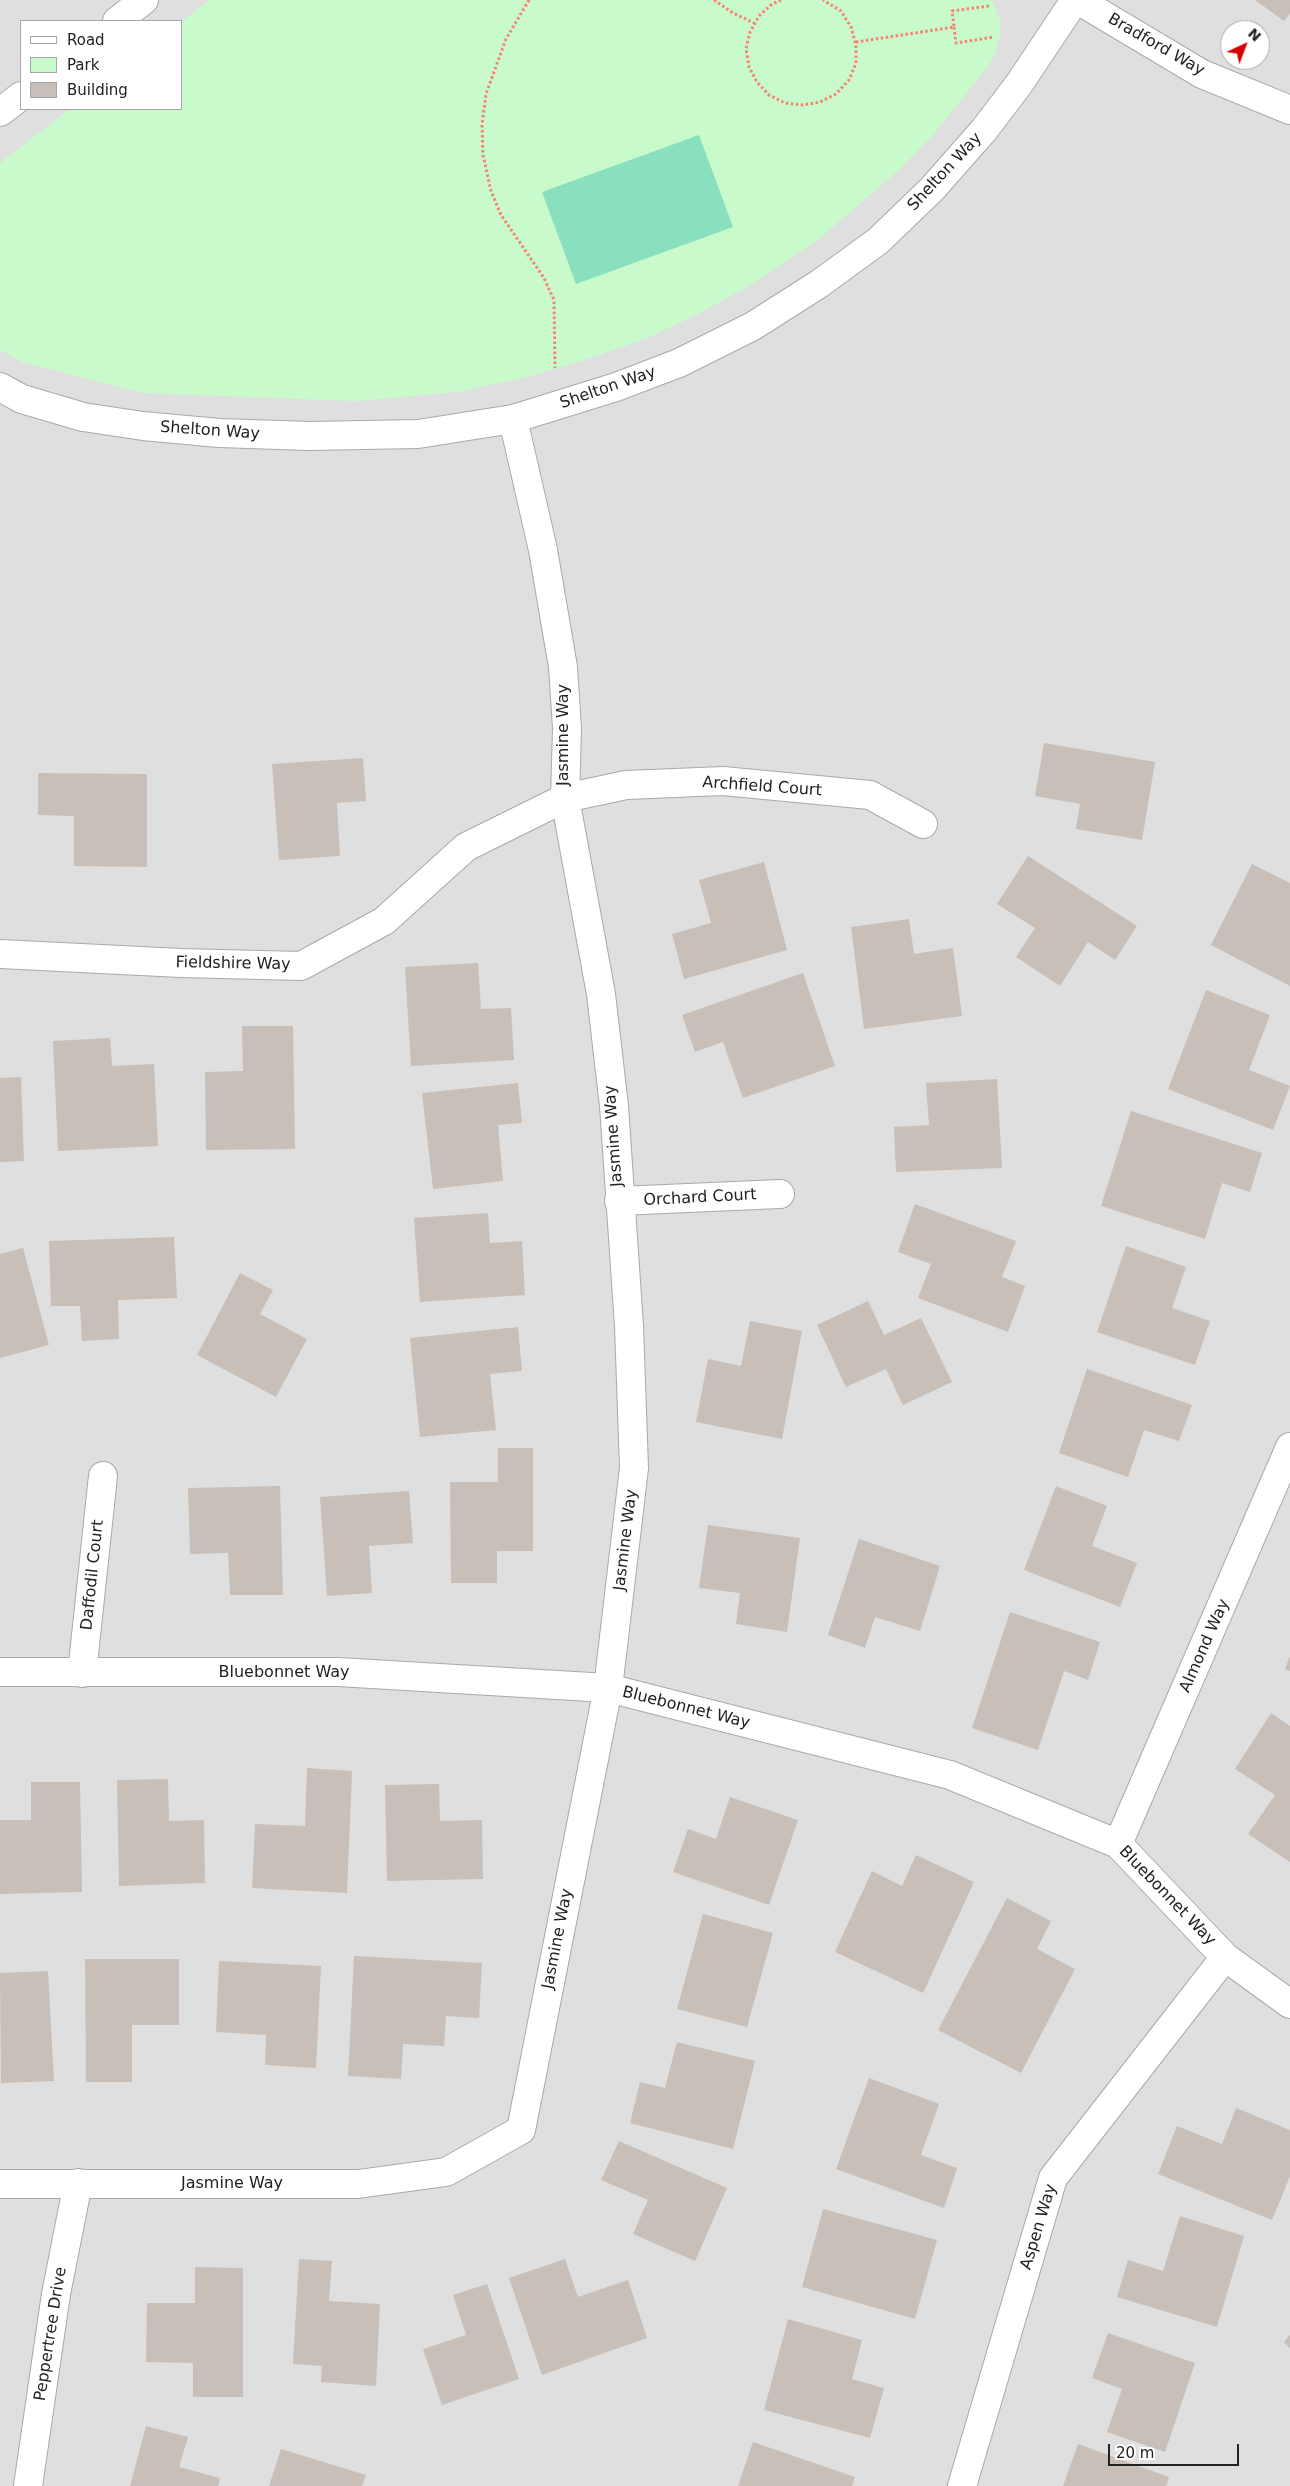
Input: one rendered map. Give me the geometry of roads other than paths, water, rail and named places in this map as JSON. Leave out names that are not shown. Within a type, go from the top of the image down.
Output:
[{"type":"street","points":[[118,20],[144,0]]},
{"type":"street","name":"Bradford Way","points":[[1077,0],[1202,74],[1290,110]]},
{"type":"street","name":"Shelton Way","points":[[0,388],[22,399],[83,417],[143,426],[218,433],[310,436],[418,434],[513,419],[616,387],[679,363],[753,326],[819,284],[878,241],[932,189],[984,130],[1019,84],[1077,0]]},
{"type":"street","points":[[0,112],[20,97]]},
{"type":"street","name":"Jasmine Way","points":[[0,2184],[358,2184],[446,2172],[521,2130],[608,1688],[634,1468],[629,1326],[614,1106],[601,994],[565,798],[567,728],[563,667],[543,550],[513,419]]},
{"type":"street","name":"Archfield Court","points":[[565,798],[626,785],[723,781],[870,795],[923,824]]},
{"type":"street","name":"Fieldshire Way","points":[[0,954],[181,963],[301,966],[384,921],[466,846],[565,798]]},
{"type":"street","name":"Orchard Court","points":[[619,1201],[780,1194]]},
{"type":"street","name":"Almond Way","points":[[1118,1844],[1289,1453]]},
{"type":"street","name":"Daffodil Court","points":[[82,1673],[103,1476]]},
{"type":"street","name":"Bluebonnet Way","points":[[0,1672],[338,1672],[608,1688],[950,1775],[1118,1844],[1225,1957],[1290,2004]]},
{"type":"street","name":"Aspen Way","points":[[962,2486],[1053,2178],[1225,1957]]},
{"type":"street","name":"Peppertree Drive","points":[[28,2486],[56,2294],[78,2184]]}]
